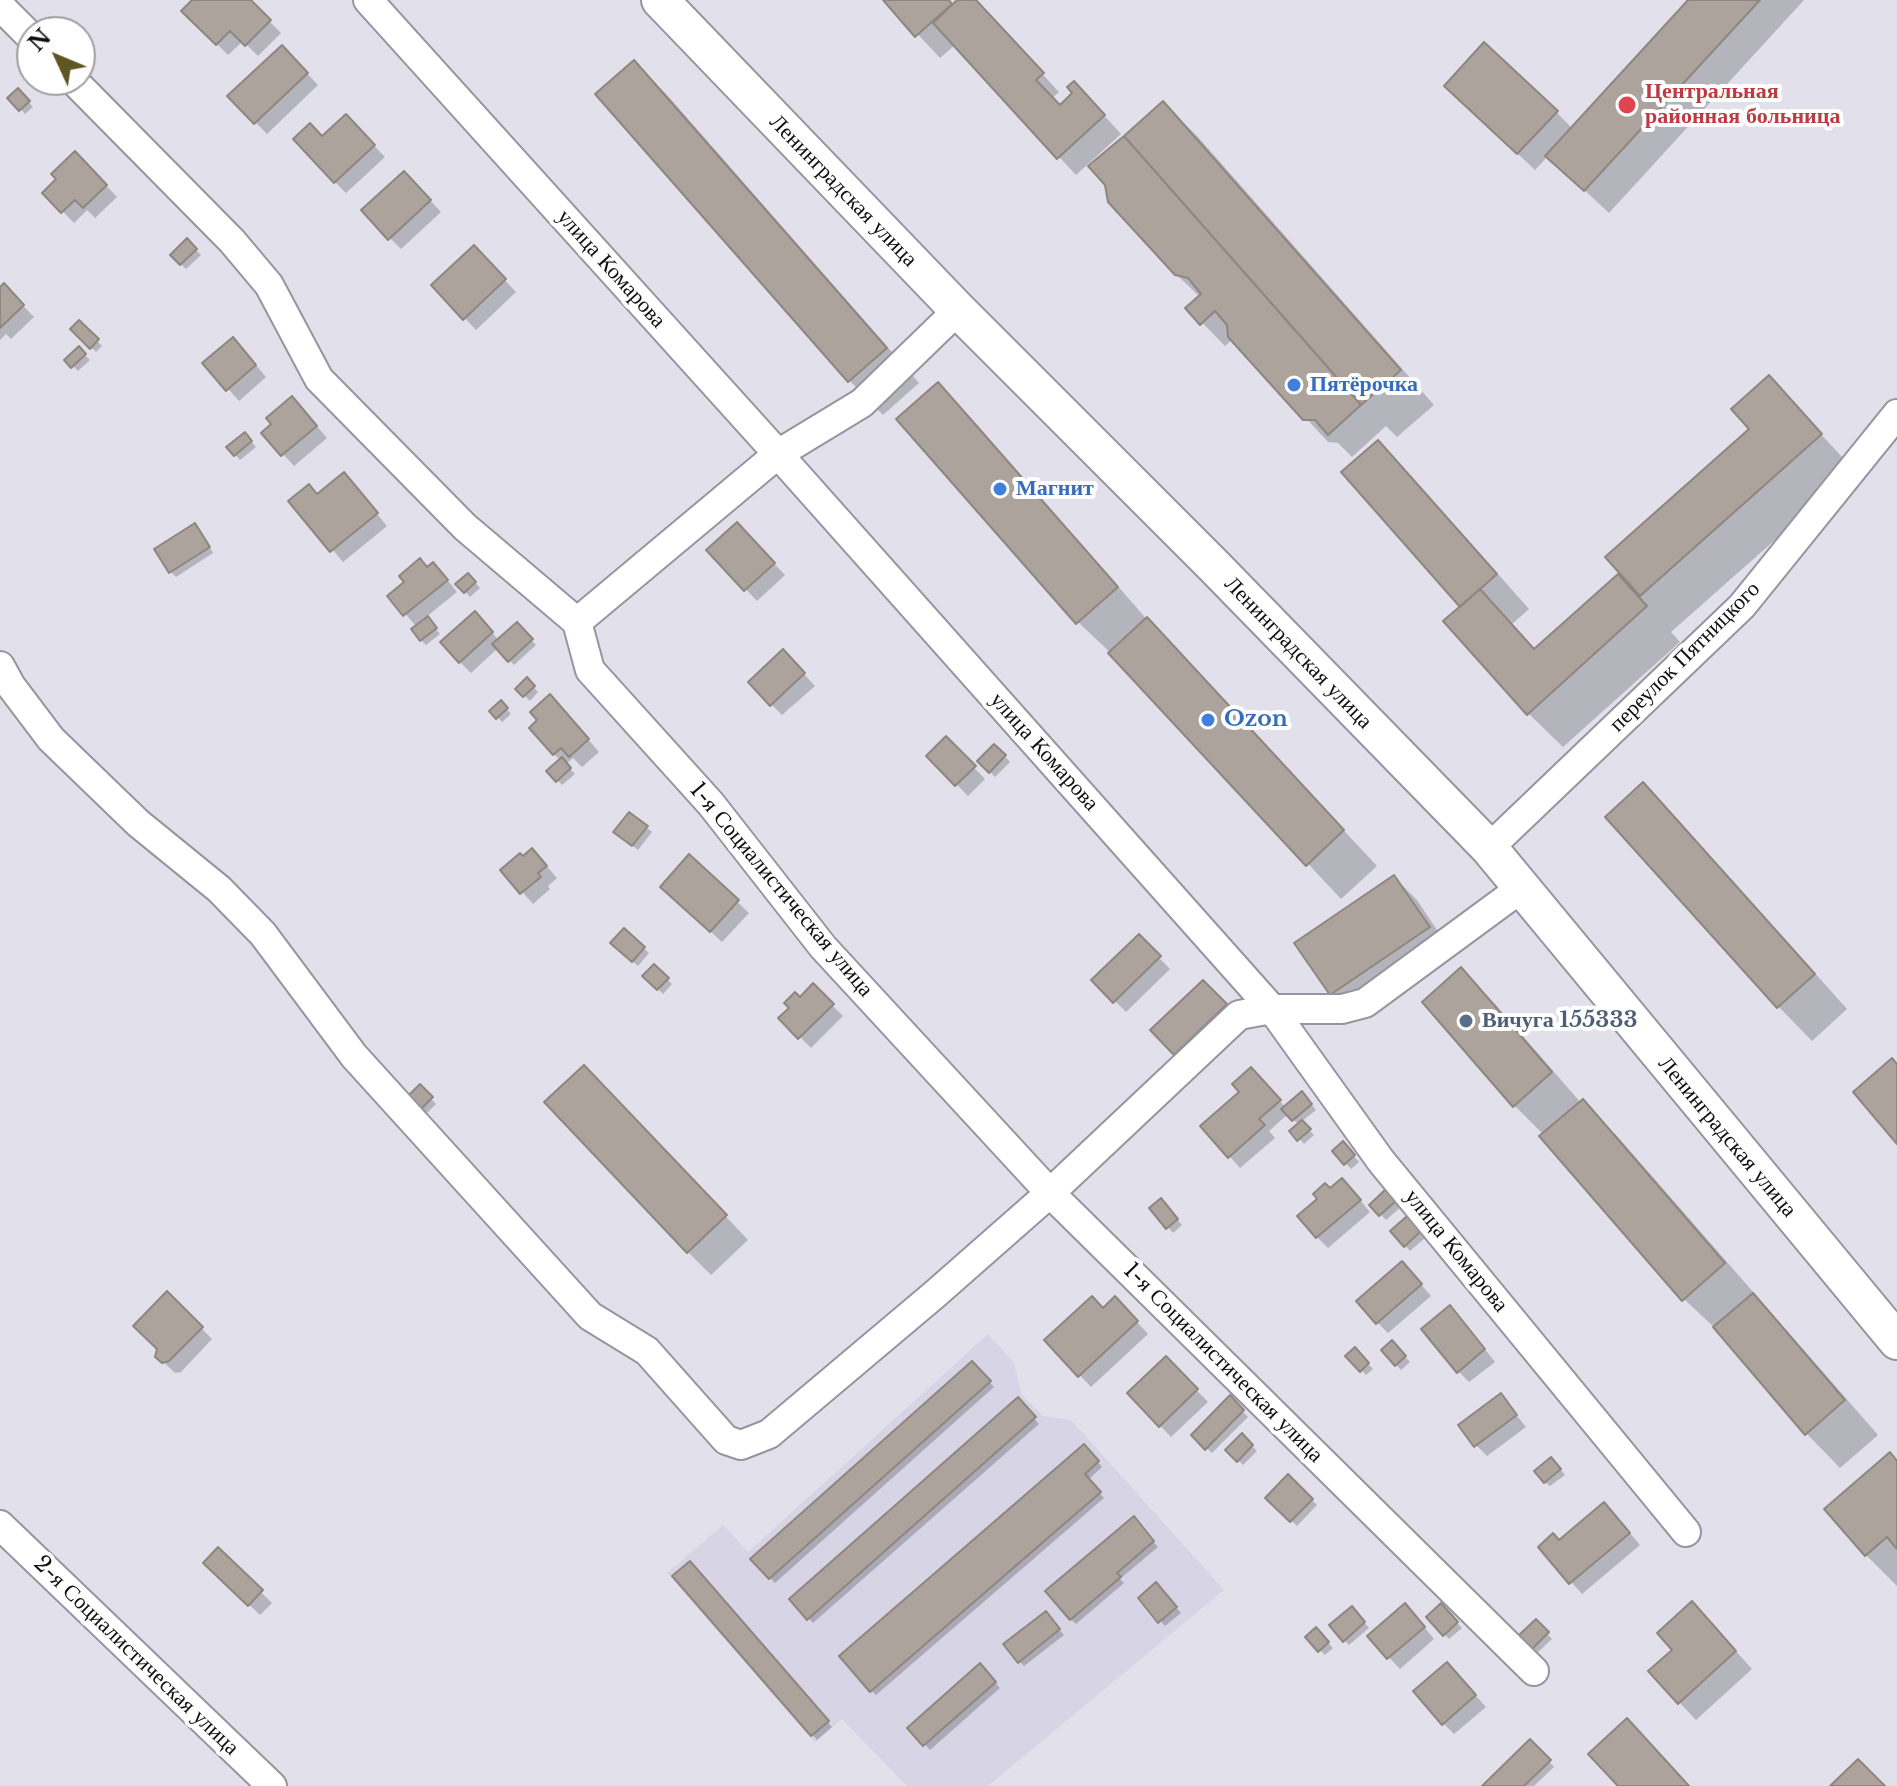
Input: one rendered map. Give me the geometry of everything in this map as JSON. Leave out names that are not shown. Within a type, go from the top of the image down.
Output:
[{"type":"main road","name":"Ленинградская улица","points":[[660,0],[958,310],[1489,848],[1897,1341]]},
{"type":"street","name":"улица Комарова","points":[[368,0],[778,454],[1272,1009],[1381,1161],[1686,1532]]},
{"type":"street","points":[[0,6],[16,22]]},
{"type":"street","points":[[89,96],[232,241],[269,285],[319,379],[465,527],[577,622],[778,454],[862,403],[958,310]]},
{"type":"street","name":"переулок Пятницкого","points":[[1489,848],[1742,606],[1897,414]]},
{"type":"street","name":"1-я Социалистическая улица","points":[[577,622],[590,670],[711,804],[823,947],[1050,1193],[1534,1671]]},
{"type":"street","points":[[0,666],[11,686],[51,739],[138,823],[219,889],[263,934],[354,1056],[590,1316],[647,1351],[726,1440],[741,1445],[769,1434],[934,1295],[1050,1193],[1239,1015],[1272,1009],[1342,1009],[1365,1003],[1520,889]]},
{"type":"street","name":"2-я Социалистическая улица","points":[[0,1525],[272,1786]]},
{"type":"shaded area","points":[[988,1334],[1014,1363],[1022,1395],[1043,1416],[1071,1420],[1224,1590],[988,1786],[907,1786],[842,1719],[815,1743],[667,1573],[723,1525],[748,1552]]},
{"type":"building","points":[[192,0],[251,0],[271,20],[245,46],[230,31],[216,45],[181,11]]},
{"type":"building","points":[[883,0],[949,0],[952,4],[915,37]]},
{"type":"building","points":[[957,0],[976,0],[1044,73],[1036,80],[1060,105],[1072,93],[1067,87],[1074,81],[1105,115],[1057,159],[933,23]]},
{"type":"building","name":"Центральная районная больница","points":[[1688,0],[1760,0],[1584,191],[1545,156]]},
{"type":"building","points":[[1484,42],[1558,111],[1517,154],[1444,86]]},
{"type":"building","points":[[282,45],[308,73],[254,124],[227,96]]},
{"type":"building","points":[[634,60],[887,348],[848,382],[595,94]]},
{"type":"building","points":[[16,90],[16,96],[25,96],[30,101],[19,111],[7,98]]},
{"type":"building","points":[[1163,101],[1401,370],[1361,405],[1124,136]]},
{"type":"building","points":[[346,114],[375,145],[334,183],[293,139],[310,123],[322,136]]},
{"type":"building","points":[[1124,136],[1361,405],[1328,435],[1315,420],[1303,420],[1228,337],[1227,325],[1215,311],[1200,325],[1185,308],[1201,294],[1188,278],[1175,275],[1108,202],[1105,185],[1088,166]]},
{"type":"building","points":[[75,151],[107,185],[83,208],[75,200],[61,213],[42,193],[56,179],[51,174]]},
{"type":"building","points":[[404,171],[431,200],[388,240],[361,210]]},
{"type":"building","points":[[187,238],[197,249],[180,265],[170,255]]},
{"type":"building","points":[[474,245],[506,279],[463,320],[431,285]]},
{"type":"building","points":[[4,283],[24,305],[0,328],[0,287]]},
{"type":"building","points":[[79,320],[99,339],[90,349],[70,329]]},
{"type":"building","points":[[233,337],[256,365],[226,391],[202,363]]},
{"type":"building","points":[[79,346],[86,354],[71,368],[64,360]]},
{"type":"building","points":[[1769,375],[1822,434],[1640,596],[1605,557],[1749,429],[1731,409]]},
{"type":"building","points":[[938,382],[1118,587],[1076,624],[896,419]]},
{"type":"building","points":[[292,396],[317,426],[281,456],[261,433],[271,424],[266,418]]},
{"type":"building","points":[[245,432],[252,441],[234,456],[226,447]]},
{"type":"building","points":[[1378,440],[1497,574],[1460,607],[1341,472]]},
{"type":"building","points":[[344,472],[378,513],[330,552],[288,501],[309,484],[317,494]]},
{"type":"building","points":[[737,522],[775,563],[744,591],[706,550]]},
{"type":"building","points":[[195,523],[210,547],[169,573],[154,549]]},
{"type":"building","points":[[420,558],[427,567],[433,562],[448,580],[403,616],[387,596],[404,582],[399,576]]},
{"type":"building","points":[[468,573],[476,582],[464,593],[455,584]]},
{"type":"building","points":[[1618,574],[1647,606],[1527,715],[1443,621],[1480,589],[1534,649]]},
{"type":"building","points":[[475,611],[493,632],[459,663],[440,642]]},
{"type":"building","points":[[428,616],[437,628],[420,641],[411,629]]},
{"type":"building","points":[[1147,617],[1344,830],[1306,866],[1108,653]]},
{"type":"building","points":[[517,622],[533,639],[508,662],[492,644]]},
{"type":"building","points":[[783,649],[805,673],[770,706],[748,682]]},
{"type":"building","points":[[527,677],[535,686],[523,697],[515,689]]},
{"type":"building","points":[[550,694],[589,739],[569,757],[561,748],[553,755],[529,728],[537,720],[530,712]]},
{"type":"building","points":[[501,700],[508,708],[496,719],[489,711]]},
{"type":"building","points":[[946,736],[976,766],[955,786],[926,756]]},
{"type":"building","points":[[994,744],[1006,755],[989,773],[977,761]]},
{"type":"building","points":[[562,757],[571,768],[556,782],[546,771]]},
{"type":"building","points":[[1643,782],[1815,974],[1777,1008],[1605,817]]},
{"type":"building","points":[[629,812],[648,826],[632,846],[613,832]]},
{"type":"building","points":[[532,848],[547,866],[538,873],[541,877],[520,894],[500,870],[520,853],[523,856]]},
{"type":"building","points":[[689,854],[739,900],[710,932],[660,887]]},
{"type":"building","points":[[1394,875],[1430,927],[1330,995],[1294,943]]},
{"type":"building","points":[[624,928],[645,947],[632,962],[610,943]]},
{"type":"building","points":[[1139,934],[1161,956],[1113,1003],[1091,980]]},
{"type":"building","points":[[654,964],[669,978],[657,990],[642,976]]},
{"type":"building","points":[[1461,967],[1552,1072],[1513,1107],[1422,1002]]},
{"type":"building","points":[[1203,980],[1227,1004],[1174,1055],[1150,1030]]},
{"type":"building","points":[[813,983],[834,1004],[798,1039],[778,1018],[789,1008],[784,1003],[795,992],[800,997]]},
{"type":"building","points":[[1892,1058],[1897,1064],[1897,1144],[1853,1092]]},
{"type":"building","points":[[584,1065],[727,1215],[687,1253],[544,1102]]},
{"type":"building","points":[[1251,1067],[1281,1100],[1259,1119],[1265,1125],[1228,1158],[1200,1126],[1239,1092],[1232,1084]]},
{"type":"building","points":[[420,1084],[433,1097],[420,1110],[407,1097]]},
{"type":"building","points":[[1302,1091],[1312,1104],[1292,1121],[1281,1109]]},
{"type":"building","points":[[1583,1099],[1725,1263],[1682,1301],[1539,1136]]},
{"type":"building","points":[[1302,1120],[1311,1129],[1297,1141],[1289,1131]]},
{"type":"building","points":[[1343,1141],[1355,1155],[1344,1165],[1332,1151]]},
{"type":"building","points":[[1342,1178],[1361,1200],[1316,1238],[1297,1216],[1317,1199],[1313,1194],[1325,1183],[1330,1188]]},
{"type":"building","points":[[1386,1189],[1397,1200],[1379,1216],[1369,1205]]},
{"type":"building","points":[[1161,1198],[1178,1219],[1166,1229],[1149,1208]]},
{"type":"building","points":[[1407,1216],[1421,1231],[1404,1247],[1390,1231]]},
{"type":"building","points":[[1402,1261],[1422,1284],[1376,1324],[1356,1301]]},
{"type":"building","points":[[167,1291],[203,1327],[169,1361],[162,1363],[155,1357],[157,1349],[133,1326]]},
{"type":"building","points":[[1753,1293],[1845,1400],[1805,1435],[1713,1327]]},
{"type":"building","points":[[1092,1296],[1103,1308],[1115,1296],[1138,1321],[1078,1377],[1044,1340]]},
{"type":"building","points":[[1450,1305],[1485,1349],[1457,1373],[1421,1329]]},
{"type":"building","points":[[1392,1340],[1406,1356],[1395,1366],[1381,1350]]},
{"type":"building","points":[[1355,1347],[1369,1363],[1360,1372],[1345,1356]]},
{"type":"building","points":[[1166,1356],[1198,1389],[1159,1427],[1127,1393]]},
{"type":"building","points":[[972,1361],[991,1381],[769,1579],[750,1559]]},
{"type":"building","points":[[1501,1393],[1517,1415],[1474,1447],[1458,1425]]},
{"type":"building","points":[[1230,1395],[1244,1410],[1205,1450],[1191,1435]]},
{"type":"building","points":[[1018,1397],[1036,1417],[807,1620],[789,1599]]},
{"type":"building","points":[[1242,1433],[1253,1445],[1237,1462],[1225,1450]]},
{"type":"building","points":[[1084,1444],[1099,1461],[1085,1474],[1101,1492],[870,1692],[839,1656]]},
{"type":"building","points":[[1890,1452],[1897,1461],[1897,1549],[1887,1537],[1865,1556],[1824,1509]]},
{"type":"building","points":[[1551,1457],[1561,1469],[1544,1483],[1534,1471]]},
{"type":"building","points":[[1288,1474],[1313,1499],[1290,1522],[1265,1498]]},
{"type":"building","points":[[1604,1502],[1630,1533],[1569,1584],[1538,1547],[1553,1533],[1559,1540]]},
{"type":"building","points":[[1134,1516],[1154,1541],[1117,1573],[1121,1577],[1070,1620],[1045,1591]]},
{"type":"building","points":[[218,1547],[263,1590],[248,1606],[203,1563]]},
{"type":"building","points":[[690,1561],[829,1721],[811,1736],[672,1576]]},
{"type":"building","points":[[1156,1582],[1177,1607],[1158,1623],[1138,1598]]},
{"type":"building","points":[[1692,1601],[1736,1651],[1678,1704],[1648,1671],[1672,1650],[1657,1633]]},
{"type":"building","points":[[1405,1603],[1425,1627],[1387,1659],[1367,1636]]},
{"type":"building","points":[[1441,1603],[1458,1622],[1443,1636],[1426,1617]]},
{"type":"building","points":[[1352,1606],[1365,1622],[1343,1642],[1329,1625]]},
{"type":"building","points":[[1046,1611],[1060,1629],[1018,1663],[1003,1644]]},
{"type":"building","points":[[1536,1619],[1549,1632],[1531,1650],[1518,1636]]},
{"type":"building","points":[[1316,1627],[1329,1642],[1318,1652],[1305,1637]]},
{"type":"building","points":[[1447,1662],[1476,1695],[1442,1725],[1413,1691]]},
{"type":"building","points":[[980,1663],[996,1682],[923,1746],[907,1728]]},
{"type":"building","points":[[1627,1718],[1689,1786],[1618,1786],[1588,1754]]},
{"type":"building","points":[[1530,1739],[1551,1760],[1524,1786],[1482,1786]]},
{"type":"building","points":[[1858,1759],[1885,1786],[1830,1786]]},
{"type":"place","name":"Центральная районная больница","points":[[1627,105]]},
{"type":"place","name":"Пятёрочка","points":[[1294,385]]},
{"type":"place","name":"Магнит","points":[[1000,489]]},
{"type":"place","name":"Ozon","points":[[1208,720]]},
{"type":"place","name":"Вичуга 155333","points":[[1466,1021]]}]
